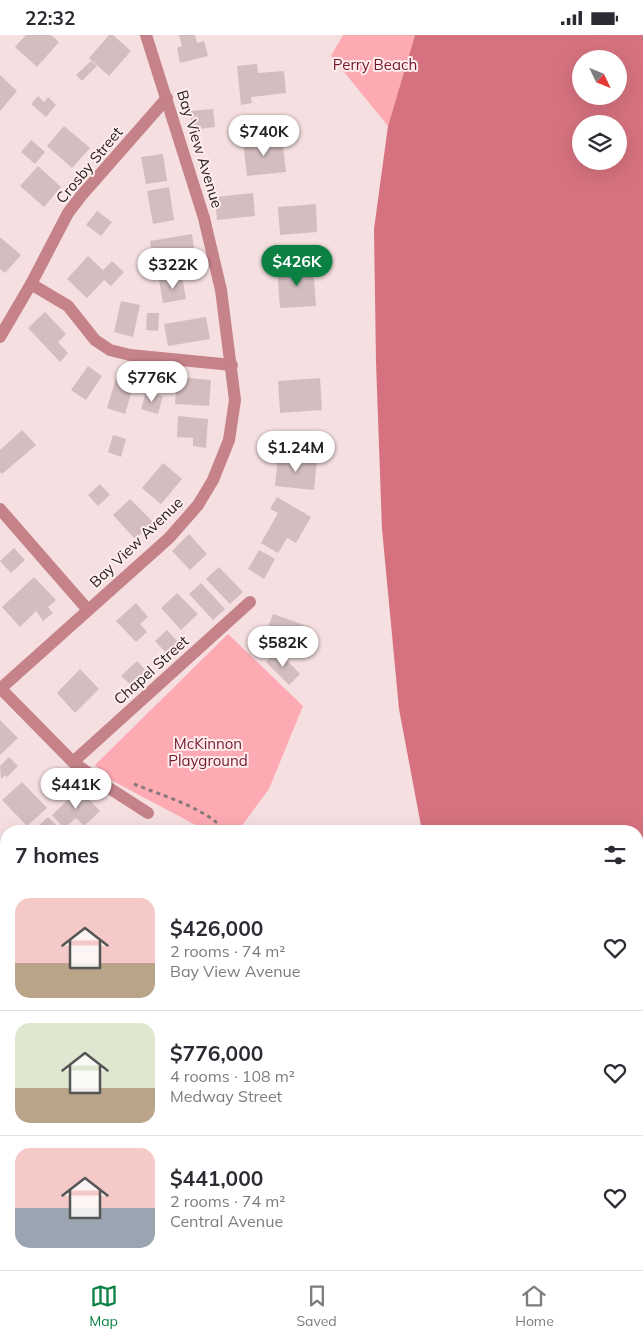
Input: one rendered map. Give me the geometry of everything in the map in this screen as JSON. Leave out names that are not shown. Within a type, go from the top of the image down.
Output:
[{"type":"street","name":"Bay View Avenue","points":[[0,689],[169,538],[198,505],[213,480],[229,440],[235,400],[221,290],[204,218],[146,35]]},
{"type":"street","name":"Crosby Street","points":[[0,337],[32,284],[68,213],[167,98]]},
{"type":"street","points":[[32,284],[68,306],[95,341],[110,350],[130,355],[232,365]]},
{"type":"street","points":[[0,509],[88,611]]},
{"type":"street","name":"Chapel Street","points":[[73,762],[250,602]]},
{"type":"street","points":[[0,689],[73,762],[148,813]]},
{"type":"path","points":[[126,781],[196,809],[219,825]]},
{"type":"green space","name":"Perry Beach","points":[[343,35],[415,35],[388,126],[331,56]]},
{"type":"green space","name":"McKinnon Playground","points":[[228,634],[303,706],[269,789],[242,825],[196,825],[109,779],[95,765]]},
{"type":"shaded area","points":[[415,35],[643,35],[643,825],[421,825],[399,709],[382,529],[376,362],[374,229],[388,126]]},
{"type":"building","points":[[26,35],[51,35],[59,42],[37,67],[15,47]]},
{"type":"building","points":[[109,35],[113,35],[131,51],[109,76],[89,58]]},
{"type":"building","points":[[179,35],[195,35],[197,43],[204,41],[208,56],[180,63],[177,48],[182,46]]},
{"type":"building","points":[[91,61],[97,66],[82,81],[76,75]]},
{"type":"building","points":[[257,64],[258,73],[284,71],[286,93],[251,97],[252,103],[241,105],[237,66]]},
{"type":"building","points":[[0,75],[17,91],[0,111]]},
{"type":"building","points":[[38,96],[44,102],[48,97],[56,105],[46,117],[31,104]]},
{"type":"building","points":[[213,109],[215,127],[192,130],[190,111]]},
{"type":"building","points":[[64,126],[90,148],[72,168],[47,146]]},
{"type":"building","points":[[282,138],[286,172],[247,176],[243,142]]},
{"type":"building","points":[[31,140],[45,152],[35,164],[21,152]]},
{"type":"building","points":[[163,154],[167,181],[146,184],[141,157]]},
{"type":"building","points":[[38,166],[61,187],[44,207],[20,186]]},
{"type":"building","points":[[169,187],[174,220],[153,224],[147,191]]},
{"type":"building","points":[[253,193],[255,216],[217,220],[215,197]]},
{"type":"building","points":[[316,204],[317,232],[280,235],[278,207]]},
{"type":"building","points":[[97,211],[112,222],[101,236],[86,225]]},
{"type":"building","points":[[192,234],[195,256],[153,263],[150,241]]},
{"type":"building","points":[[0,237],[21,255],[5,273],[0,269]]},
{"type":"building","points":[[88,256],[103,270],[112,261],[124,272],[111,286],[104,280],[87,298],[67,279]]},
{"type":"building","points":[[313,265],[316,306],[280,308],[277,268]]},
{"type":"building","points":[[182,276],[186,299],[163,303],[159,280]]},
{"type":"building","points":[[121,301],[140,305],[133,337],[114,332]]},
{"type":"building","points":[[45,312],[66,334],[58,342],[68,353],[60,362],[28,328]]},
{"type":"building","points":[[147,313],[159,313],[158,331],[146,330]]},
{"type":"building","points":[[206,317],[210,339],[168,346],[164,324]]},
{"type":"building","points":[[88,366],[102,376],[86,400],[71,390]]},
{"type":"building","points":[[117,375],[135,381],[125,414],[107,408]]},
{"type":"building","points":[[177,377],[211,380],[209,406],[175,404]]},
{"type":"building","points":[[320,378],[322,410],[280,413],[278,381]]},
{"type":"building","points":[[146,391],[163,396],[158,414],[141,409]]},
{"type":"building","points":[[178,416],[208,419],[206,448],[193,446],[193,438],[177,437]]},
{"type":"building","points":[[22,430],[36,445],[2,474],[0,472],[0,450]]},
{"type":"building","points":[[113,435],[126,439],[121,457],[108,452]]},
{"type":"building","points":[[278,456],[317,460],[314,490],[275,486]]},
{"type":"building","points":[[163,463],[182,479],[161,504],[142,488]]},
{"type":"building","points":[[100,484],[110,495],[98,506],[88,495]]},
{"type":"building","points":[[277,497],[311,517],[296,543],[287,538],[278,553],[261,543],[278,513],[270,509]]},
{"type":"building","points":[[130,499],[153,522],[135,539],[113,515]]},
{"type":"building","points":[[189,534],[207,554],[190,570],[172,551]]},
{"type":"building","points":[[14,548],[25,560],[11,573],[0,561]]},
{"type":"building","points":[[259,550],[275,559],[264,579],[248,569]]},
{"type":"building","points":[[219,567],[243,592],[230,604],[206,579]]},
{"type":"building","points":[[34,577],[56,600],[48,607],[53,613],[43,621],[36,611],[20,627],[2,607]]},
{"type":"building","points":[[201,583],[225,609],[213,620],[189,594]]},
{"type":"building","points":[[177,593],[198,614],[181,630],[161,608]]},
{"type":"building","points":[[136,603],[148,617],[140,624],[147,632],[136,642],[116,621]]},
{"type":"building","points":[[273,614],[310,627],[305,640],[268,627]]},
{"type":"building","points":[[167,630],[178,642],[166,653],[155,641]]},
{"type":"building","points":[[277,650],[300,674],[289,685],[266,662]]},
{"type":"building","points":[[137,661],[148,673],[133,687],[121,676]]},
{"type":"building","points":[[80,669],[99,689],[75,713],[57,693]]},
{"type":"building","points":[[0,720],[18,738],[0,755]]},
{"type":"building","points":[[9,757],[18,766],[7,777],[5,775],[1,779],[0,766]]},
{"type":"building","points":[[22,782],[47,808],[26,825],[2,800]]},
{"type":"building","points":[[79,789],[100,811],[85,825],[76,818],[68,825],[61,825],[52,815]]},
{"type":"building","points":[[48,817],[56,825],[39,825]]}]
